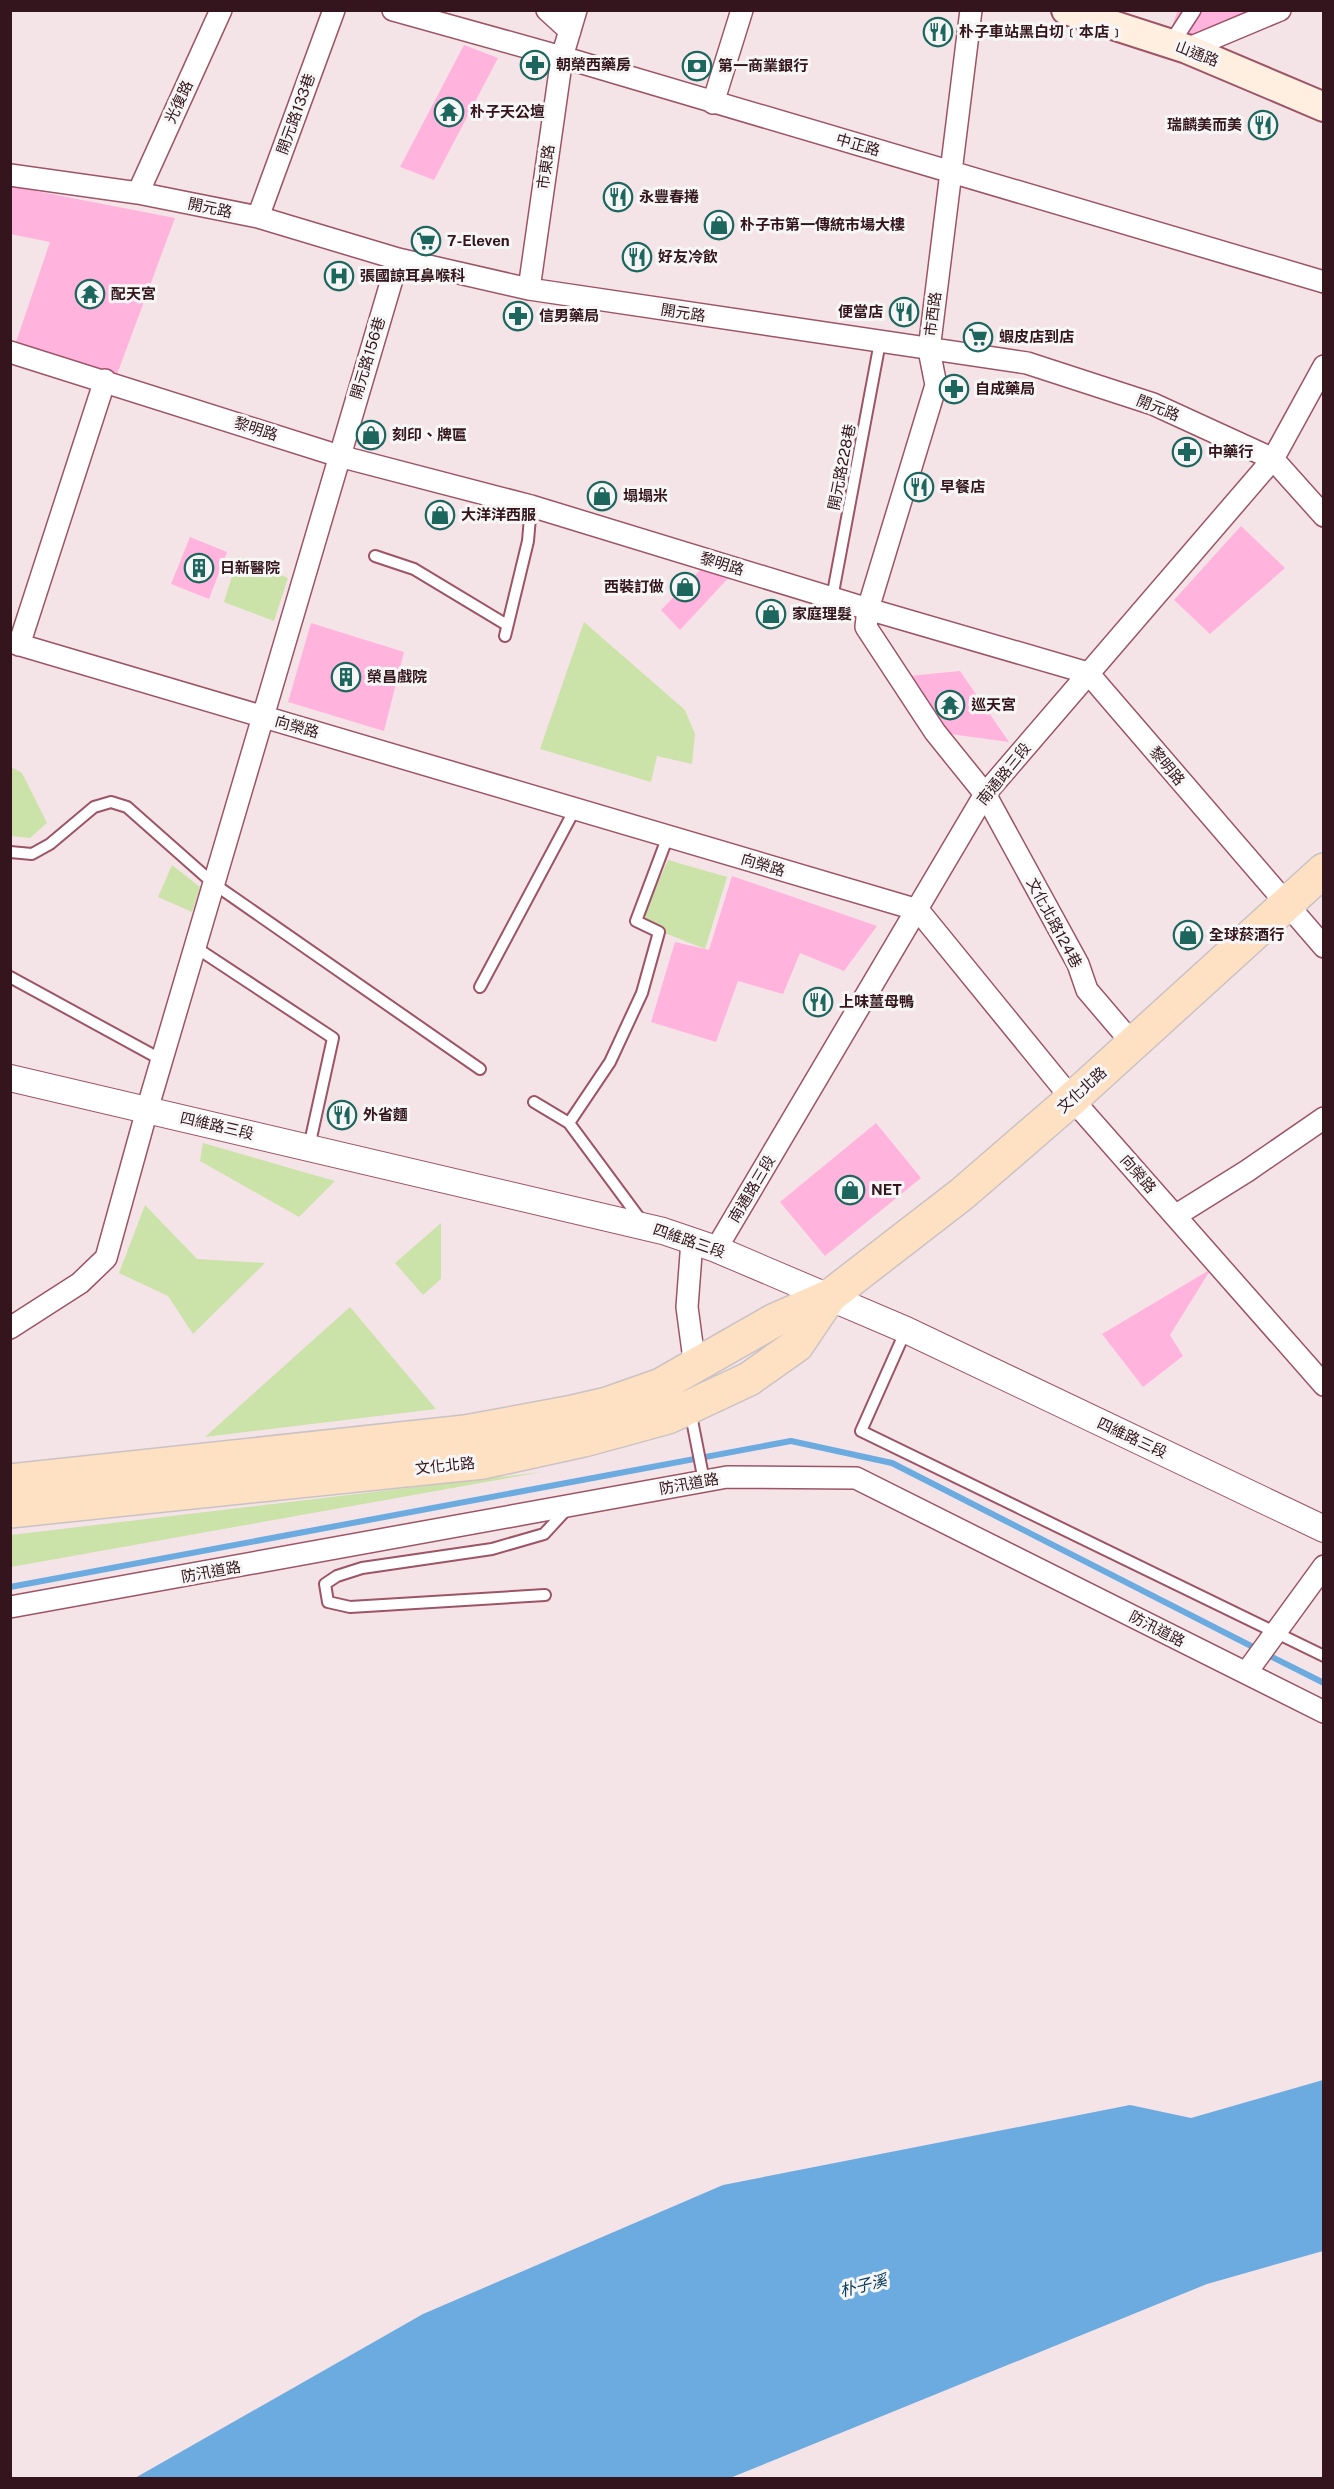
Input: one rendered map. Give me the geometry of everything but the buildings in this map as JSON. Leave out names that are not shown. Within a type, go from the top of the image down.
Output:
[{"type":"main road","name":"山通路","points":[[1066,10],[1179,46],[1323,107]]},
{"type":"main road","name":"文化北路","points":[[10,1481],[465,1432],[607,1404],[661,1385],[775,1320],[830,1296],[962,1194],[1072,1099],[1323,870]]},
{"type":"main road","name":"文化北路","points":[[10,1511],[483,1462],[584,1440],[668,1417],[749,1379],[797,1345],[830,1296]]},
{"type":"street","name":"光復路","points":[[138,193],[221,10]]},
{"type":"street","name":"開元路133巷","points":[[258,218],[334,10]]},
{"type":"street","name":"中正路","points":[[393,10],[562,57],[1323,282]]},
{"type":"street","points":[[547,10],[573,21]]},
{"type":"street","points":[[713,103],[742,10]]},
{"type":"street","name":"市西路","points":[[868,609],[936,385],[929,350],[971,10]]},
{"type":"street","points":[[1179,46],[1193,10]]},
{"type":"street","points":[[1179,46],[1280,10]]},
{"type":"street","name":"市東路","points":[[529,290],[562,57],[573,21]]},
{"type":"street","name":"開元路","points":[[10,175],[138,193],[258,218],[398,259],[529,290],[1027,363],[1153,404],[1273,459],[1323,516]]},
{"type":"street","name":"開元路156巷","points":[[10,1328],[80,1283],[106,1258],[147,1110],[398,259]]},
{"type":"street","name":"黎明路","points":[[10,352],[105,380],[339,456],[531,506],[868,609],[1088,673],[1323,947]]},
{"type":"street","name":"南通路三段","points":[[716,1249],[985,794],[1273,459],[1323,366]]},
{"type":"street","points":[[15,643],[105,380]]},
{"type":"street","name":"文化北路124巷","points":[[868,609],[866,627],[935,732],[985,794],[1078,964],[1087,990],[1133,1044]]},
{"type":"street","name":"向榮路","points":[[15,643],[918,910],[1072,1099],[1323,1385]]},
{"type":"street","name":"四維路三段","points":[[10,1078],[646,1226],[716,1249],[906,1330],[1323,1529]]},
{"type":"street","points":[[1175,1216],[1247,1171],[1323,1118]]},
{"type":"street","points":[[692,1241],[687,1307],[695,1367]]},
{"type":"street","name":"防汛道路","points":[[10,1607],[727,1477],[856,1478],[1323,1712]]},
{"type":"street","points":[[1246,1673],[1323,1566]]},
{"type":"lane","name":"開元路228巷","points":[[832,598],[880,342]]},
{"type":"lane","points":[[505,636],[528,541],[531,506]]},
{"type":"lane","points":[[375,556],[414,569],[507,625]]},
{"type":"lane","points":[[10,852],[32,854],[50,844],[94,807],[111,802],[127,807],[214,884],[480,1069]]},
{"type":"lane","points":[[480,987],[575,809]]},
{"type":"lane","points":[[569,1123],[610,1062],[642,993],[658,932],[636,921],[668,837]]},
{"type":"lane","points":[[195,947],[333,1038],[309,1148]]},
{"type":"lane","points":[[10,977],[162,1060]]},
{"type":"lane","points":[[534,1102],[569,1123],[646,1226]]},
{"type":"lane","points":[[906,1330],[861,1431],[1323,1656]]},
{"type":"lane","points":[[690,1407],[705,1481]]},
{"type":"lane","points":[[545,1594],[350,1607],[328,1602],[325,1584],[337,1576],[362,1568],[492,1549],[544,1534],[569,1506]]},
{"type":"green space","points":[[238,556],[288,578],[274,621],[224,602]]},
{"type":"green space","points":[[584,622],[685,710],[695,734],[692,764],[657,756],[651,782],[540,749]]},
{"type":"green space","points":[[11,767],[22,773],[47,823],[30,838],[11,836]]},
{"type":"green space","points":[[668,860],[727,877],[705,949],[640,923]]},
{"type":"green space","points":[[172,865],[200,887],[192,912],[158,897]]},
{"type":"green space","points":[[203,1143],[335,1181],[299,1217],[200,1161]]},
{"type":"green space","points":[[145,1205],[197,1259],[265,1263],[193,1334],[168,1296],[119,1273]]},
{"type":"green space","points":[[441,1223],[441,1279],[423,1295],[395,1263]]},
{"type":"green space","points":[[350,1307],[436,1409],[205,1437]]},
{"type":"green space","points":[[542,1472],[11,1567],[11,1535]]},
{"type":"water","name":"朴子溪","points":[[1323,2080],[1323,2251],[1207,2284],[730,2478],[135,2478],[423,2314],[723,2185],[1130,2105],[1191,2118]]},
{"type":"waterway","points":[[10,1587],[791,1441],[892,1463],[1257,1649]]},
{"type":"waterway","points":[[1266,1654],[1324,1683]]},
{"type":"place","name":"朴子車站黑白切﹝本店﹞","points":[[938,32]]},
{"type":"place","name":"朝榮西藥房","points":[[535,65]]},
{"type":"place","name":"第一商業銀行","points":[[697,66]]},
{"type":"place","name":"朴子天公壇","points":[[449,112]]},
{"type":"place","name":"瑞麟美而美","points":[[1263,125]]},
{"type":"place","name":"永豐春捲","points":[[618,197]]},
{"type":"place","name":"朴子市第一傳統市場大樓","points":[[719,225]]},
{"type":"place","name":"7-Eleven","points":[[426,241]]},
{"type":"place","name":"好友冷飲","points":[[637,257]]},
{"type":"place","name":"張國諒耳鼻喉科","points":[[339,276]]},
{"type":"place","name":"配天宮","points":[[90,294]]},
{"type":"place","name":"便當店","points":[[904,312]]},
{"type":"place","name":"信男藥局","points":[[518,316]]},
{"type":"place","name":"蝦皮店到店","points":[[978,337]]},
{"type":"place","name":"自成藥局","points":[[954,389]]},
{"type":"place","name":"刻印、牌匾","points":[[371,435]]},
{"type":"place","name":"中藥行","points":[[1187,452]]},
{"type":"place","name":"早餐店","points":[[919,487]]},
{"type":"place","name":"塌塌米","points":[[602,496]]},
{"type":"place","name":"大洋洋西服","points":[[440,515]]},
{"type":"place","name":"日新醫院","points":[[199,568]]},
{"type":"place","name":"西裝訂做","points":[[685,587]]},
{"type":"place","name":"家庭理髮","points":[[771,614]]},
{"type":"place","name":"榮昌戲院","points":[[346,677]]},
{"type":"place","name":"巡天宮","points":[[950,705]]},
{"type":"place","name":"全球菸酒行","points":[[1188,935]]},
{"type":"place","name":"上味薑母鴨","points":[[818,1002]]},
{"type":"place","name":"外省麵","points":[[342,1115]]},
{"type":"place","name":"NET","points":[[850,1190]]}]
